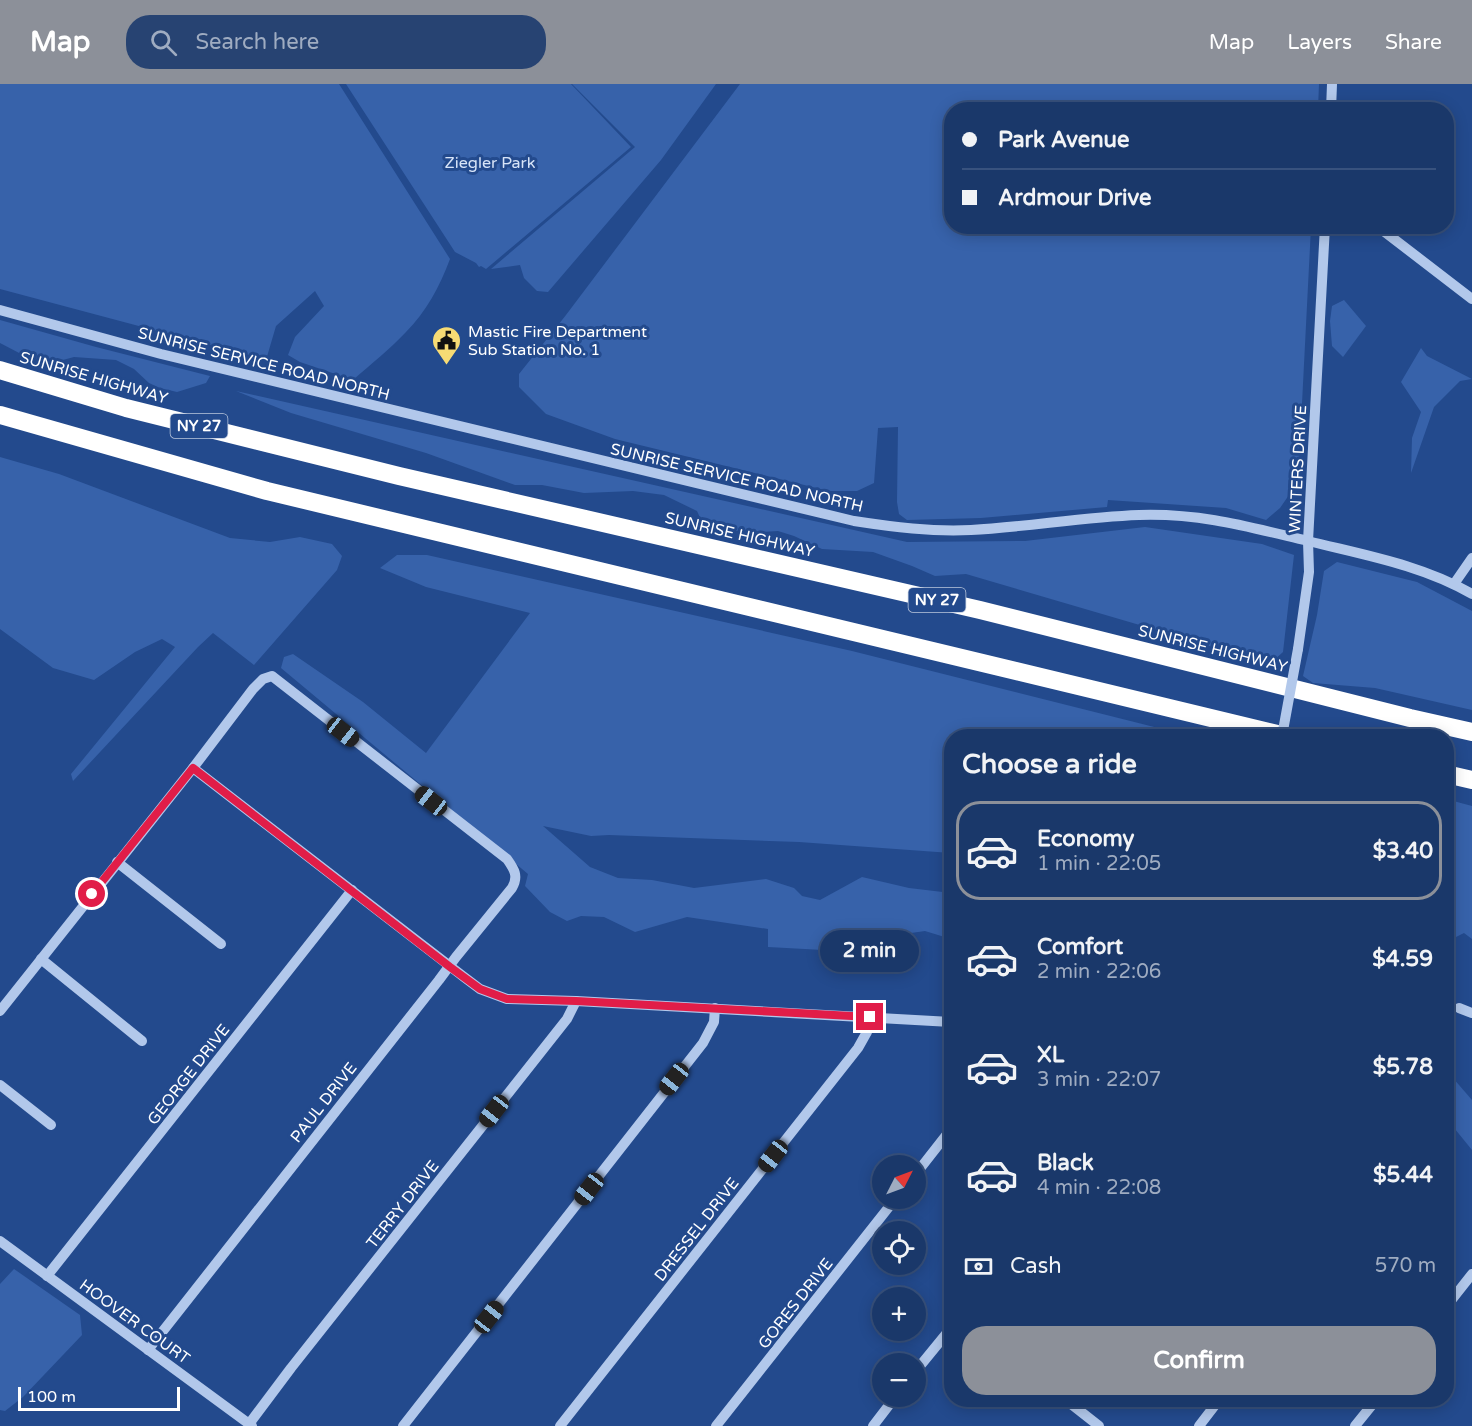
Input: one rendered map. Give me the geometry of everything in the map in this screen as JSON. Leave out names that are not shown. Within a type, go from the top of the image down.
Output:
[{"type":"highway","name":"SUNRISE HIGHWAY","points":[[0,370],[126,408],[376,470],[980,610],[1472,732]]},
{"type":"highway","name":"NY 27","points":[[0,415],[267,491],[1255,729]]},
{"type":"highway","points":[[1454,776],[1472,780]]},
{"type":"street","points":[[1331,102],[1332,84]]},
{"type":"street","name":"WINTERS DRIVE","points":[[1285,729],[1309,572],[1308,541],[1325,234]]},
{"type":"street","points":[[1387,234],[1472,299]]},
{"type":"street","name":"SUNRISE SERVICE ROAD NORTH","points":[[0,310],[161,354],[854,521],[913,529],[969,530],[1137,515],[1180,516],[1230,522],[1366,554],[1454,584],[1472,594]]},
{"type":"street","points":[[1454,584],[1472,558]]},
{"type":"street","name":"PAUL DRIVE","points":[[148,1350],[516,881],[515,871],[507,859],[272,676],[263,679],[253,689],[193,768]]},
{"type":"street","points":[[0,1011],[193,768],[450,967],[480,989],[507,999],[944,1022]]},
{"type":"street","points":[[117,862],[221,944]]},
{"type":"street","name":"GEORGE DRIVE","points":[[47,1276],[352,891]]},
{"type":"street","points":[[41,959],[142,1041]]},
{"type":"street","name":"TERRY DRIVE","points":[[250,1425],[291,1368],[567,1019],[576,1001]]},
{"type":"street","points":[[403,1426],[703,1043],[714,1022],[716,1008]]},
{"type":"street","points":[[1459,1008],[1472,1013]]},
{"type":"street","name":"DRESSEL DRIVE","points":[[560,1426],[858,1048],[867,1032],[870,1017]]},
{"type":"street","points":[[0,1085],[51,1125]]},
{"type":"street","points":[[926,1161],[944,1138]]},
{"type":"street","name":"GORES DRIVE","points":[[716,1426],[887,1209]]},
{"type":"street","name":"HOOVER COURT","points":[[0,1241],[250,1425]]},
{"type":"street","points":[[1454,1298],[1472,1274]]},
{"type":"street","points":[[926,1359],[944,1337]]},
{"type":"street","points":[[873,1426],[888,1407]]},
{"type":"street","points":[[1076,1407],[1099,1426]]},
{"type":"street","points":[[1199,1426],[1214,1407]]},
{"type":"street","points":[[1355,1426],[1370,1407]]},
{"type":"green space","points":[[0,84],[339,84],[450,259],[446,269],[437,289],[420,316],[394,344],[353,380],[300,362],[288,355],[295,337],[324,306],[315,291],[276,326],[266,360],[0,289]]},
{"type":"green space","name":"Ziegler Park","points":[[346,84],[571,84],[631,147],[486,269],[455,252]]},
{"type":"green space","points":[[572,84],[716,84],[661,160],[548,292],[537,291],[524,278],[520,265],[491,269],[635,147]]},
{"type":"green space","points":[[740,84],[1319,84],[1318,102],[944,102],[944,234],[1311,234],[1298,482],[1280,508],[1266,520],[1226,508],[1108,500],[1107,507],[981,518],[907,520],[899,514],[897,502],[898,427],[878,428],[874,483],[857,491],[829,491],[615,439],[546,414],[519,387],[519,374]]},
{"type":"green space","points":[[1344,300],[1366,326],[1343,357],[1332,346],[1330,321],[1332,306]]},
{"type":"green space","points":[[0,320],[210,376],[206,383],[177,392],[149,383],[134,369],[116,360],[74,357],[48,364],[0,343]]},
{"type":"green space","points":[[1421,348],[1427,356],[1472,379],[1460,381],[1434,407],[1411,473],[1412,438],[1421,412],[1401,382]]},
{"type":"green space","points":[[236,391],[907,542],[1025,541],[1145,527],[1262,544],[1294,555],[1283,652],[1272,662],[1253,661],[1201,643],[966,574],[935,576],[873,552],[822,549],[778,531],[745,533],[702,522],[697,511],[664,495],[633,491],[584,493],[542,485],[515,485],[426,453],[291,413]]},
{"type":"green space","points":[[0,457],[59,474],[230,538],[270,542],[300,537],[332,544],[342,556],[337,570],[254,665],[213,633],[73,781],[71,774],[175,647],[162,639],[135,652],[94,680],[53,668],[0,629]]},
{"type":"green space","points":[[397,555],[427,555],[852,651],[1162,729],[944,729],[944,852],[799,842],[591,836],[543,826],[590,867],[618,878],[652,880],[694,888],[766,879],[794,888],[802,896],[820,900],[862,877],[909,888],[944,892],[944,937],[925,931],[863,940],[823,950],[768,947],[768,929],[687,917],[635,932],[604,917],[581,916],[567,921],[550,912],[525,886],[528,874],[281,668],[284,657],[293,654],[363,702],[426,753],[530,613],[426,587],[380,568]]},
{"type":"green space","points":[[1337,562],[1417,582],[1472,611],[1472,710],[1375,688],[1313,683],[1303,676],[1324,571]]},
{"type":"green space","points":[[1454,801],[1472,806],[1472,939],[1464,933],[1454,938]]},
{"type":"green space","points":[[1454,1079],[1472,1100],[1472,1150],[1454,1128]]},
{"type":"green space","points":[[14,1269],[80,1315],[82,1335],[23,1397],[5,1411],[0,1410],[0,1284]]},
{"type":"place","name":"Mastic Fire Department Sub Station No. 1","points":[[447,366]]},
{"type":"route","points":[[92,894],[193,768],[450,967],[480,989],[494,995],[507,999],[870,1017]]}]
